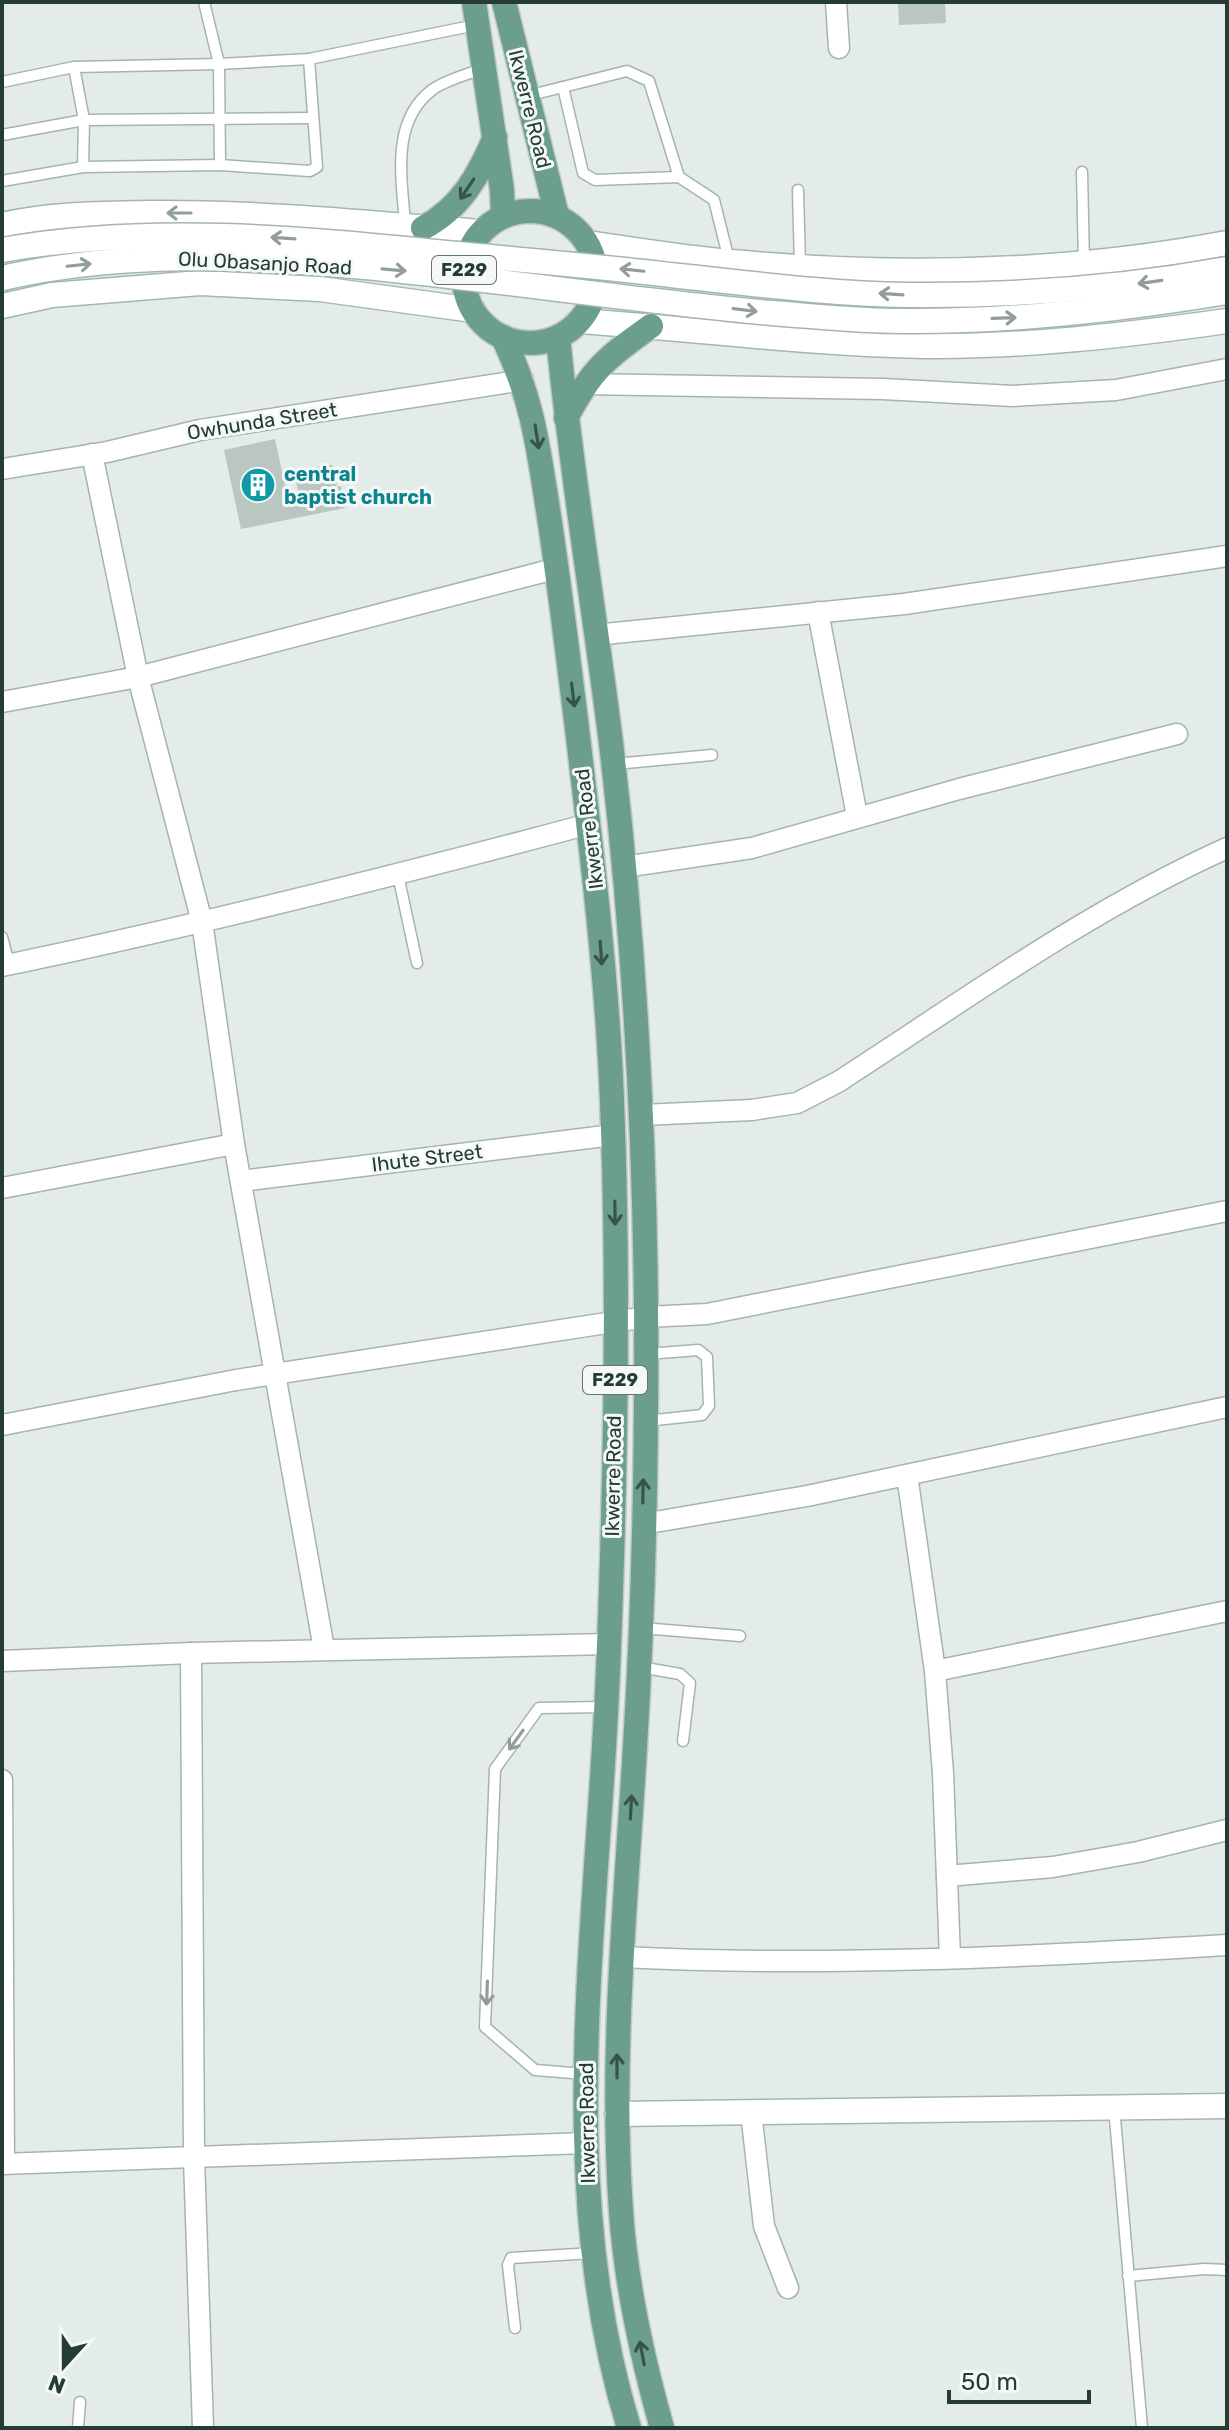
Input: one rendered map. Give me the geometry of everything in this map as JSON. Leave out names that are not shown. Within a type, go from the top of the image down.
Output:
[{"type":"main road","name":"Ikwerre Road","points":[[504,2],[557,216]]},
{"type":"main road","name":"Ikwerre Road","points":[[476,14],[495,137],[503,216]]},
{"type":"main road","points":[[414,227],[441,218],[462,198],[495,137]]},
{"type":"main road","name":"F229","points":[[503,337],[481,321],[467,297],[464,270],[472,243],[480,232],[503,216],[530,210],[557,216]]},
{"type":"main road","points":[[503,337],[531,343],[558,337],[580,321],[594,297],[597,284],[594,256],[580,232],[557,216]]},
{"type":"main road","points":[[566,418],[584,384],[604,360],[651,326]]},
{"type":"main road","name":"Ikwerre Road","points":[[503,337],[523,380],[533,413],[558,568],[589,824],[611,1076],[615,1322],[609,1644],[585,2074],[588,2214],[607,2337],[629,2428]]},
{"type":"main road","name":"Ikwerre Road","points":[[558,337],[613,765],[624,867],[642,1115],[646,1317],[640,1667],[622,1957],[617,2114],[621,2216],[631,2295],[646,2370],[662,2428]]},
{"type":"street","points":[[836,2],[839,48]]},
{"type":"street","points":[[2,225],[30,218],[189,213],[321,218],[480,232]]},
{"type":"street","points":[[320,289],[339,278],[349,247],[343,231],[321,218]]},
{"type":"street","name":"Olu Obasanjo Road","points":[[2,250],[39,243],[141,235],[241,235],[528,259],[785,287],[906,295],[1104,288],[1227,269]]},
{"type":"street","points":[[588,243],[736,263],[925,272],[1084,265],[1227,243]]},
{"type":"street","name":"Olu Obasanjo Road","points":[[2,278],[35,270],[128,260],[222,257],[314,263],[769,313],[899,322],[1031,317],[1227,292]]},
{"type":"street","points":[[732,334],[717,323],[711,309],[711,296],[726,272],[736,263]]},
{"type":"street","points":[[2,306],[52,295],[200,283],[320,289],[473,310]]},
{"type":"street","points":[[580,321],[808,341],[928,346],[1107,338],[1227,321]]},
{"type":"street","points":[[584,384],[883,389],[1013,396],[1116,390],[1227,369]]},
{"type":"street","name":"Owhunda Street","points":[[2,469],[92,454],[200,430],[523,380]]},
{"type":"street","points":[[92,454],[138,677],[202,922],[234,1144],[324,1649]]},
{"type":"street","points":[[595,635],[904,604],[1227,556]]},
{"type":"street","points":[[2,702],[138,677],[558,568]]},
{"type":"street","points":[[818,612],[857,816]]},
{"type":"street","points":[[624,867],[752,848],[857,816],[1177,734]]},
{"type":"street","points":[[5,965],[398,875],[589,824]]},
{"type":"street","points":[[642,1115],[752,1110],[797,1103],[838,1082],[1113,905],[1227,848]]},
{"type":"street","name":"Ihute Street","points":[[241,1181],[613,1135]]},
{"type":"street","points":[[2,1188],[234,1144]]},
{"type":"street","points":[[2,1425],[276,1374],[646,1317],[707,1314],[1227,1211]]},
{"type":"street","points":[[643,1524],[807,1496],[1227,1407]]},
{"type":"street","points":[[907,1475],[935,1671],[943,1773],[950,1958]]},
{"type":"street","points":[[935,1671],[1227,1611]]},
{"type":"street","points":[[2,1661],[324,1649],[609,1644]]},
{"type":"street","points":[[191,1653],[194,2158],[203,2428]]},
{"type":"street","points":[[2,1780],[3,2164],[586,2143]]},
{"type":"street","points":[[947,1876],[1053,1867],[1138,1852],[1227,1830]]},
{"type":"street","points":[[622,1957],[728,1962],[950,1958],[1227,1945]]},
{"type":"street","points":[[617,2114],[1227,2106]]},
{"type":"street","points":[[751,2112],[764,2226],[788,2288]]},
{"type":"lane","points":[[204,2],[219,64],[220,165]]},
{"type":"lane","points":[[2,82],[74,67],[309,59],[476,14]]},
{"type":"lane","points":[[2,181],[83,167],[220,165],[310,171],[317,167],[309,59]]},
{"type":"lane","points":[[74,67],[84,120],[83,167]]},
{"type":"lane","points":[[414,227],[400,149],[411,111],[433,89],[485,67]]},
{"type":"lane","points":[[527,96],[627,71],[649,81],[679,177]]},
{"type":"lane","points":[[563,87],[583,173],[595,180],[679,177],[714,200],[736,263]]},
{"type":"lane","points":[[2,135],[84,120],[313,118]]},
{"type":"lane","points":[[1082,172],[1084,265]]},
{"type":"lane","points":[[798,190],[800,268]]},
{"type":"lane","points":[[613,765],[712,755]]},
{"type":"lane","points":[[398,875],[417,963]]},
{"type":"lane","points":[[2,937],[5,965]]},
{"type":"lane","points":[[644,1421],[702,1415],[709,1406],[707,1357],[704,1353],[698,1350],[645,1354]]},
{"type":"lane","points":[[640,1628],[740,1636]]},
{"type":"lane","points":[[640,1667],[680,1674],[690,1683],[683,1741]]},
{"type":"lane","points":[[585,2074],[535,2070],[485,2027],[495,1769],[539,1708],[606,1707]]},
{"type":"lane","points":[[1114,2107],[1142,2428]]},
{"type":"lane","points":[[515,2328],[508,2265],[511,2258],[593,2253]]},
{"type":"lane","points":[[1128,2276],[1227,2270]]},
{"type":"lane","points":[[78,2428],[80,2402]]},
{"type":"building","points":[[898,2],[945,2],[946,23],[899,25]]},
{"type":"building","name":"central baptist church","points":[[275,439],[288,499],[300,497],[295,478],[315,474],[316,467],[332,465],[336,487],[341,486],[345,508],[241,529],[224,450]]},
{"type":"place","name":"central baptist church","points":[[258,485]]}]
